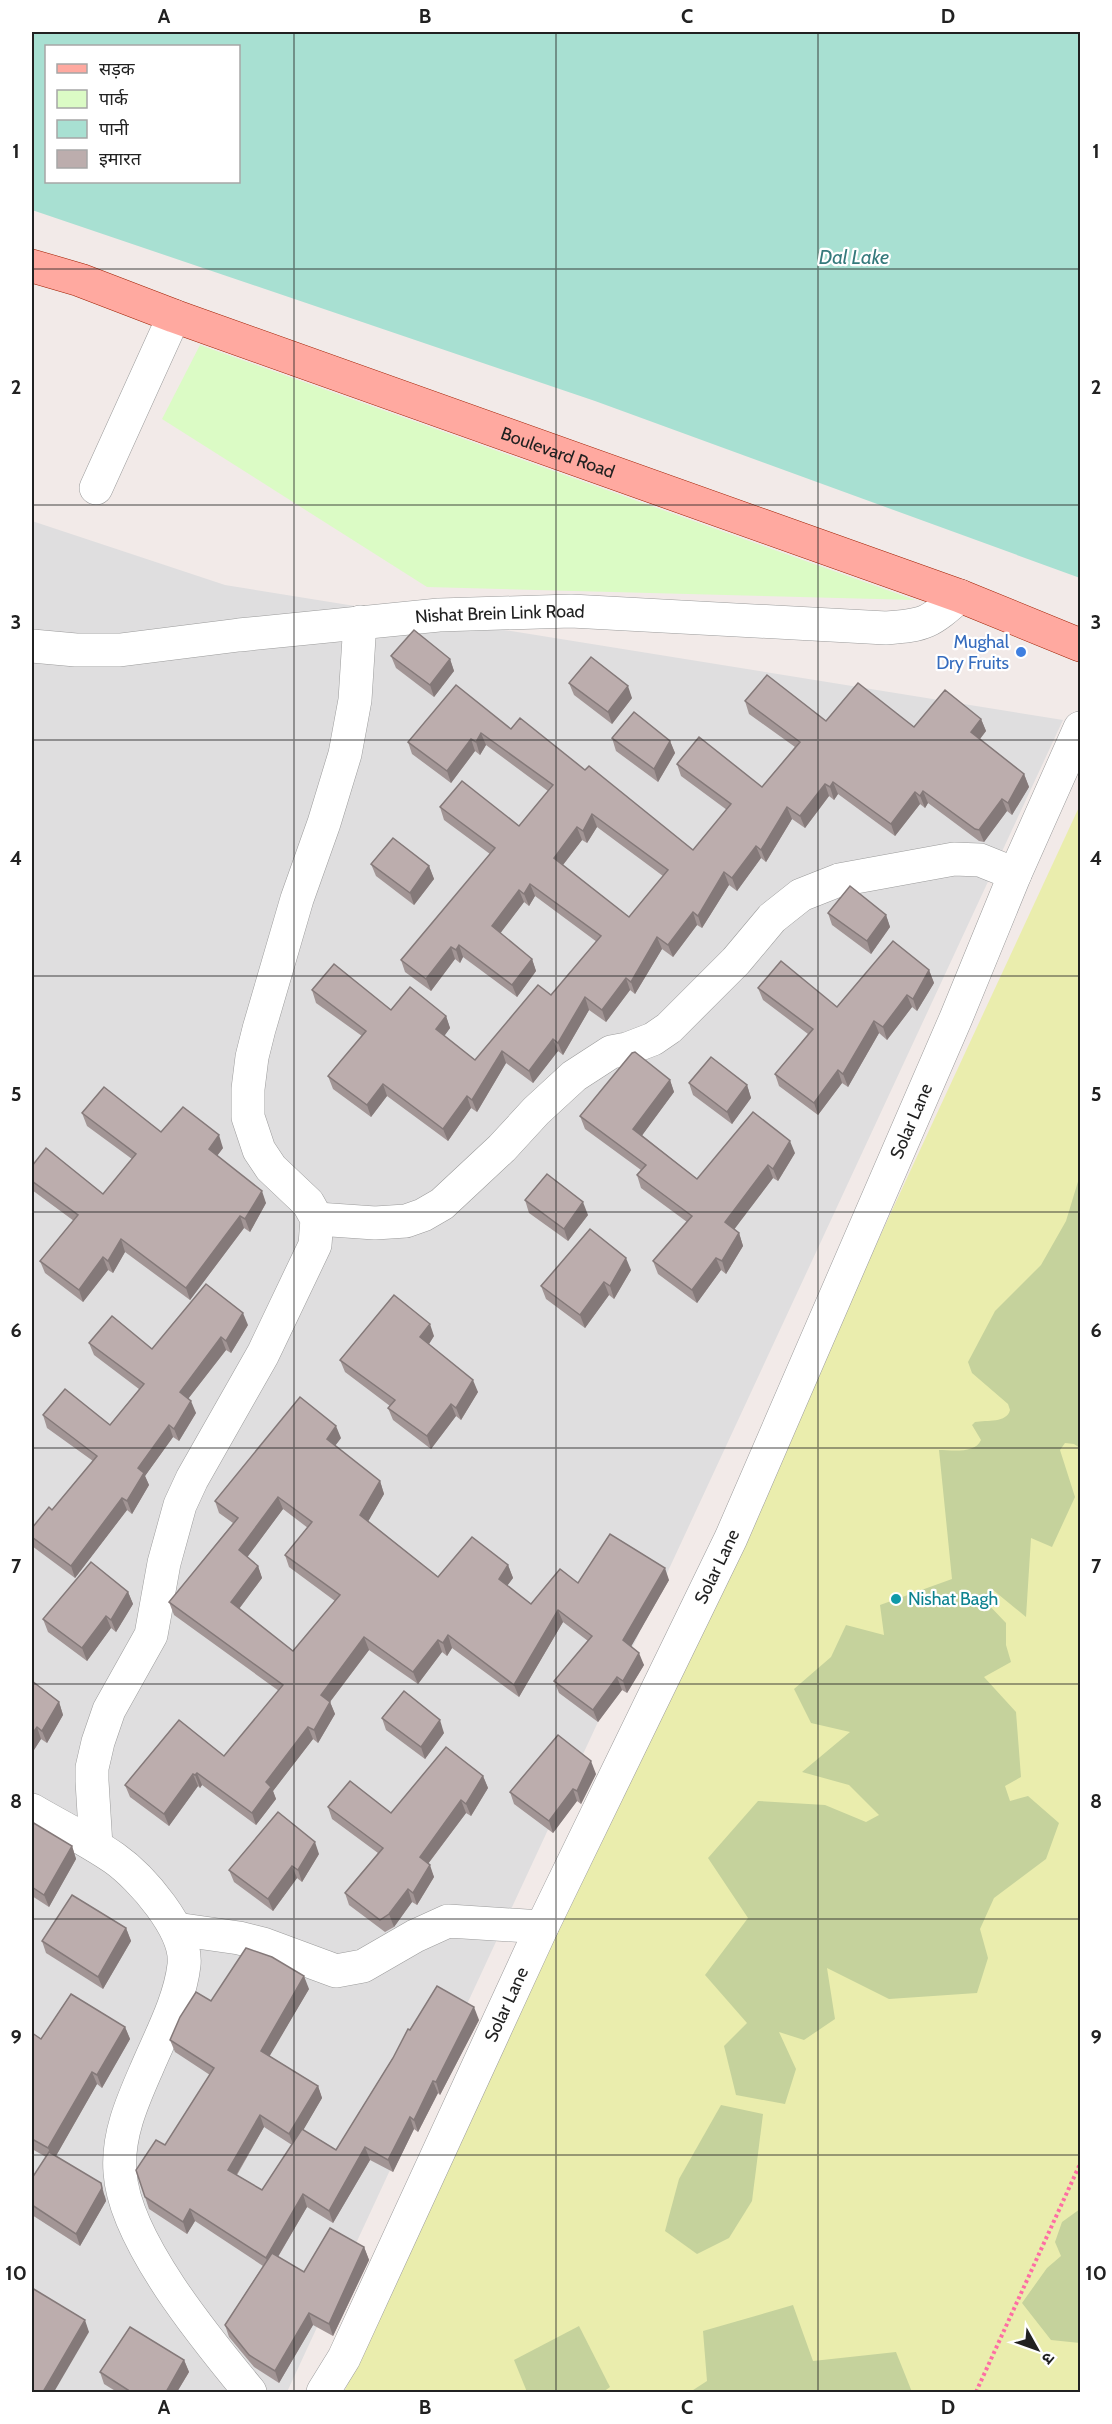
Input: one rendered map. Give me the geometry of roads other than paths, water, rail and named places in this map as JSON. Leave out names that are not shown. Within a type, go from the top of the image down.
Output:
[{"type":"main road","name":"Boulevard Road","points":[[32,266],[80,280],[174,316],[960,596],[1080,645]]},
{"type":"street","points":[[96,488],[174,316]]},
{"type":"street","name":"Nishat Brein Link Road","points":[[32,646],[76,650],[120,650],[439,615],[571,611],[886,628],[912,626],[932,621],[960,596]]},
{"type":"street","points":[[96,1846],[92,1768],[98,1742],[109,1710],[152,1635],[164,1563],[180,1505],[192,1479],[263,1354],[315,1245],[317,1219],[308,1203],[272,1168],[259,1150],[248,1117],[248,1089],[252,1057],[259,1029],[297,899],[345,754],[355,700],[360,622]]},
{"type":"street","name":"Solar Lane","points":[[323,2392],[344,2358],[542,1927],[731,1538],[956,1018],[1015,874],[1080,728]]},
{"type":"street","points":[[317,1219],[406,1221],[423,1215],[442,1204],[574,1076],[611,1052],[627,1049],[653,1039],[669,1028],[736,961],[772,918],[801,895],[839,880],[954,859],[980,860],[1015,874]]},
{"type":"street","points":[[32,1810],[117,1860],[155,1898],[176,1929],[182,1946],[184,1963],[166,2023],[129,2109],[119,2170],[122,2195],[140,2238],[176,2295],[250,2392]]},
{"type":"street","points":[[176,1929],[239,1938],[263,1944],[336,1971],[363,1966],[422,1932],[448,1921],[542,1927]]},
{"type":"water","name":"Dal Lake","points":[[32,32],[1080,32],[1080,578],[595,401],[32,210]]},
{"type":"place","name":"Mughal Dry Fruits","points":[[1021,652]]},
{"type":"place","name":"Nishat Bagh","points":[[896,1599]]}]
